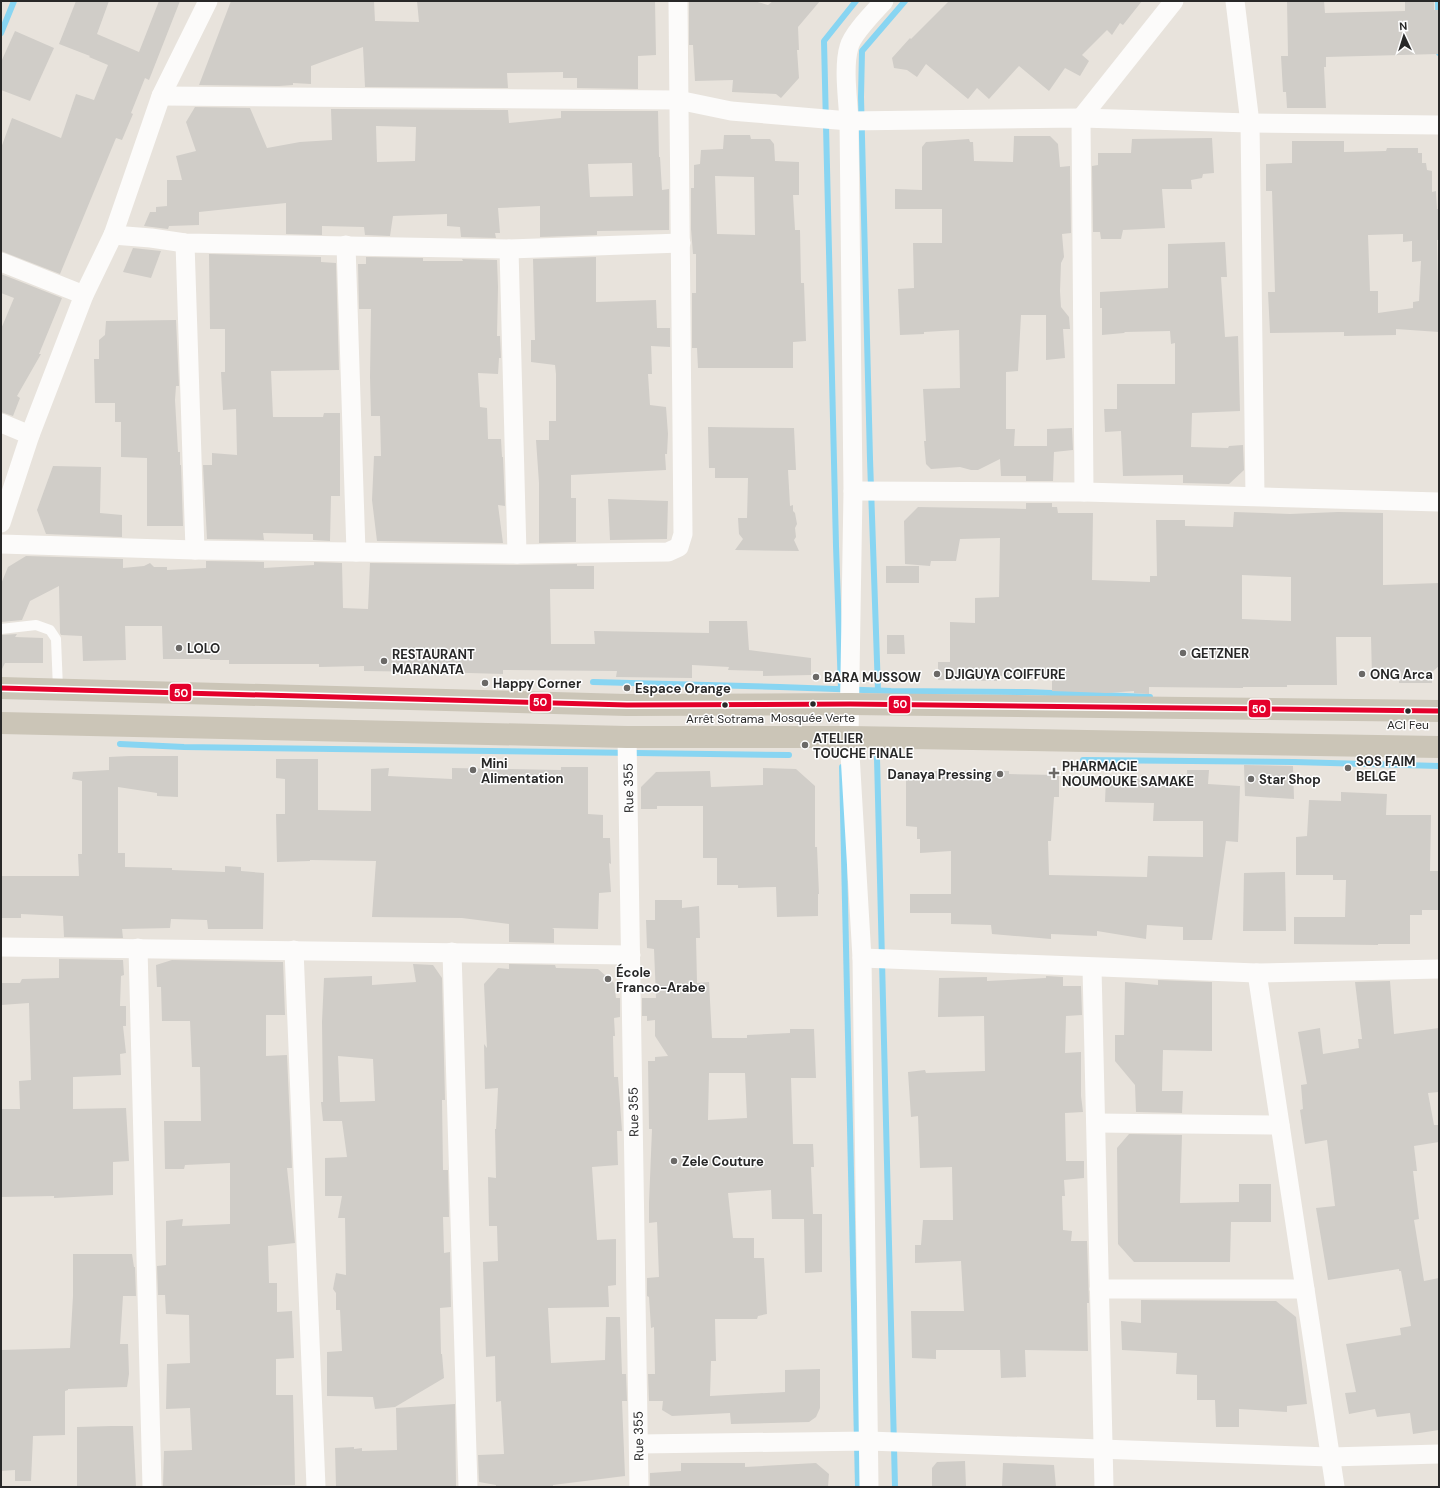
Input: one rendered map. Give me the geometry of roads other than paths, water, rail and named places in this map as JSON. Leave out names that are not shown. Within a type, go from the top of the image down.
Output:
[{"type":"main road","points":[[1,688],[627,705],[850,704],[1439,712]]},
{"type":"main road","points":[[1,723],[627,737],[849,737],[1439,747]]},
{"type":"street","points":[[1,523],[30,435],[84,295],[113,235],[161,96],[208,1]]},
{"type":"street","points":[[1,544],[195,550],[517,554],[668,552],[679,547],[683,534],[678,1]]},
{"type":"street","points":[[869,1487],[862,958],[849,737],[853,491],[849,121],[847,69],[849,47],[858,31],[884,1]]},
{"type":"street","points":[[1084,492],[1081,118],[1174,1]]},
{"type":"street","points":[[1235,1],[1250,123],[1255,496]]},
{"type":"street","points":[[161,96],[678,100],[731,111],[849,121],[1081,118],[1250,123],[1439,125]]},
{"type":"street","points":[[113,235],[151,238],[185,244],[346,245],[509,249],[681,243]]},
{"type":"street","points":[[185,244],[195,550]]},
{"type":"street","points":[[346,245],[356,552]]},
{"type":"street","points":[[509,249],[517,554]]},
{"type":"street","points":[[1,262],[84,295]]},
{"type":"street","points":[[1,423],[30,435]]},
{"type":"street","points":[[853,491],[1084,492],[1439,502]]},
{"type":"street","name":"Rue 355","points":[[627,737],[639,1487]]},
{"type":"street","points":[[1,946],[631,955]]},
{"type":"street","points":[[138,948],[152,1487]]},
{"type":"street","points":[[294,950],[316,1487]]},
{"type":"street","points":[[452,952],[468,1487]]},
{"type":"street","points":[[862,958],[1092,968],[1257,973],[1439,968]]},
{"type":"street","points":[[1092,968],[1104,1487]]},
{"type":"street","points":[[1257,973],[1335,1487]]},
{"type":"street","points":[[1096,1123],[1280,1125]]},
{"type":"street","points":[[1099,1289],[1305,1289]]},
{"type":"street","points":[[639,1444],[868,1441],[1330,1458],[1439,1454]]},
{"type":"lane","points":[[1,629],[36,625],[50,630],[56,639],[58,689]]},
{"type":"waterway","points":[[1,33],[14,1]]},
{"type":"waterway","points":[[841,689],[836,546],[824,41],[856,1]]},
{"type":"waterway","points":[[878,690],[870,459],[861,97],[862,51],[905,1]]},
{"type":"waterway","points":[[1438,1],[1439,53]]},
{"type":"waterway","points":[[593,682],[891,691],[1027,692],[1150,697]]},
{"type":"waterway","points":[[120,744],[184,747],[789,755]]},
{"type":"waterway","points":[[877,758],[895,1487]]},
{"type":"waterway","points":[[1083,760],[1294,762],[1439,766]]},
{"type":"waterway","points":[[842,767],[858,1487]]},
{"type":"place","name":"LOLO","points":[[179,648]]},
{"type":"place","name":"GETZNER","points":[[1183,653]]},
{"type":"place","name":"RESTAURANT MARANATA","points":[[384,661]]},
{"type":"place","name":"DJIGUYA COIFFURE","points":[[937,674]]},
{"type":"place","name":"ONG Arca","points":[[1362,674]]},
{"type":"place","name":"BARA MUSSOW","points":[[816,677]]},
{"type":"place","name":"Happy Corner","points":[[485,683]]},
{"type":"place","name":"Espace Orange","points":[[627,688]]},
{"type":"place","name":"Mosquée Verte","points":[[813,704]]},
{"type":"place","name":"Arrêt Sotrama","points":[[725,705]]},
{"type":"place","name":"ACI Feu","points":[[1408,711]]},
{"type":"place","name":"ATELIER TOUCHE FINALE","points":[[805,745]]},
{"type":"place","name":"SOS FAIM BELGE","points":[[1348,768]]},
{"type":"place","name":"Mini Alimentation","points":[[473,770]]},
{"type":"place","name":"PHARMACIE NOUMOUKE SAMAKE","points":[[1054,773]]},
{"type":"place","name":"Danaya Pressing","points":[[1000,774]]},
{"type":"place","name":"Star Shop","points":[[1251,779]]},
{"type":"place","name":"École Franco-Arabe","points":[[608,979]]},
{"type":"place","name":"Zele Couture","points":[[674,1161]]}]
